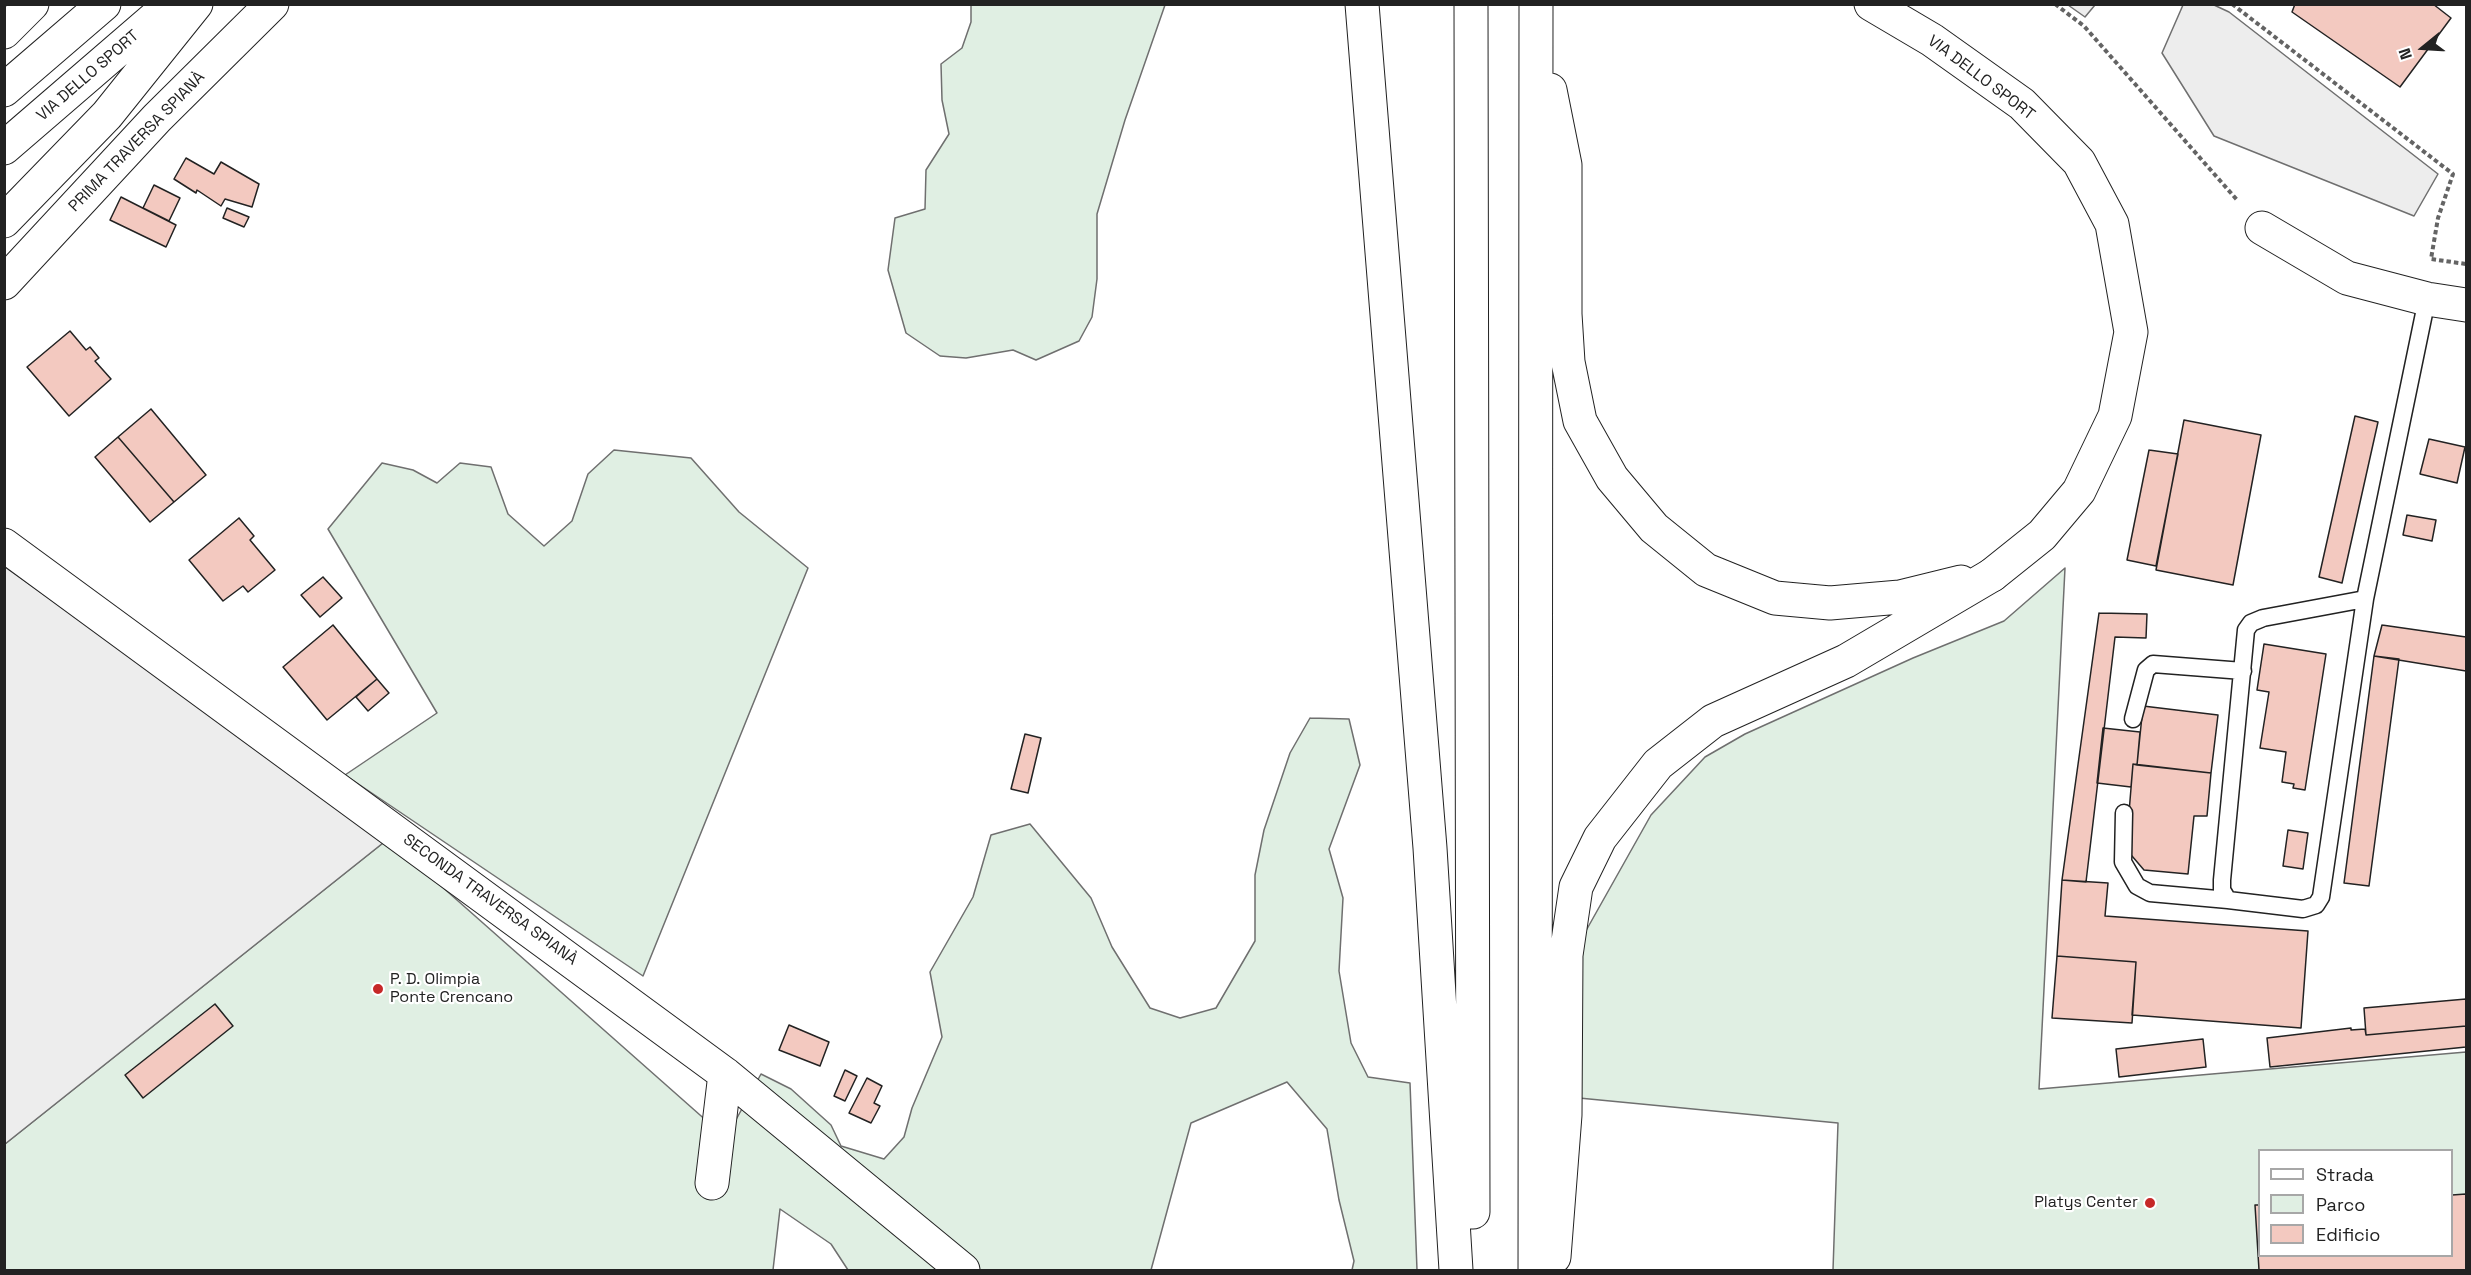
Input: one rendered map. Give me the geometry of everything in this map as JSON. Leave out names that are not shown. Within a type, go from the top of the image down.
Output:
[{"type":"main road","points":[[4,11],[13,4]]},
{"type":"main road","points":[[4,32],[32,4]]},
{"type":"main road","points":[[4,90],[104,4]]},
{"type":"main road","name":"VIA DELLO SPORT","points":[[4,148],[171,4]]},
{"type":"main road","points":[[4,221],[107,115],[196,4]]},
{"type":"main road","name":"PRIMA TRAVERSA SPIANÀ","points":[[4,283],[157,118],[272,4]]},
{"type":"main road","points":[[1362,4],[1430,848],[1456,1270]]},
{"type":"main road","points":[[1471,4],[1473,1270]]},
{"type":"main road","name":"VIA DELLO SPORT","points":[[1553,1270],[1565,1115],[1566,955],[1576,887],[1600,838],[1658,764],[1713,721],[1846,661],[1992,575],[2042,535],[2079,491],[2115,416],[2131,332],[2112,224],[2079,162],[2022,104],[1932,40],[1871,4]]},
{"type":"main road","points":[[1536,11],[1565,165],[1565,315],[1568,362],[1580,421],[1612,478],[1654,528],[1706,570],[1775,598],[1830,603],[1900,597],[1992,575]]},
{"type":"main road","points":[[1535,1270],[1536,11]]},
{"type":"main road","points":[[2262,228],[2347,278],[2427,300],[2466,305]]},
{"type":"main road","name":"SECONDA TRAVERSA SPIANÀ","points":[[4,545],[725,1074],[963,1270]]},
{"type":"main road","points":[[712,1183],[725,1074]]},
{"type":"lane","points":[[2124,813],[2123,862],[2137,886],[2150,893],[2303,909],[2316,905],[2321,897],[2365,599],[2427,300]]},
{"type":"lane","points":[[2228,900],[2222,890],[2222,880],[2246,630],[2251,623],[2263,618],[2365,599]]},
{"type":"lane","points":[[2133,719],[2146,670],[2153,664],[2243,671]]},
{"type":"path","points":[[2055,4],[2084,26],[2262,228]]},
{"type":"path","points":[[2232,4],[2453,174],[2438,218],[2431,259],[2466,264]]},
{"type":"green space","points":[[971,5],[1165,5],[1125,120],[1097,214],[1097,279],[1092,317],[1079,341],[1036,360],[1013,350],[966,358],[940,356],[906,333],[888,270],[895,218],[925,209],[926,170],[949,134],[942,100],[941,64],[962,48],[971,22]]},
{"type":"green space","points":[[614,450],[691,458],[739,512],[808,568],[643,976],[345,775],[437,713],[328,529],[382,463],[413,470],[437,483],[460,463],[491,467],[508,514],[544,546],[572,521],[588,474]]},
{"type":"green space","points":[[2065,568],[2039,1089],[2466,1052],[2466,1270],[1833,1270],[1838,1123],[1579,1098],[1574,952],[1651,815],[1705,757],[1745,734],[1913,658],[2004,621]]},
{"type":"green space","points":[[1310,718],[1349,719],[1360,765],[1329,849],[1343,898],[1339,971],[1351,1043],[1368,1077],[1410,1083],[1417,1270],[1352,1270],[1354,1261],[1339,1200],[1327,1129],[1287,1082],[1191,1123],[1151,1270],[848,1270],[831,1244],[780,1209],[773,1270],[5,1270],[5,1144],[388,839],[726,1138],[761,1074],[791,1089],[831,1125],[841,1146],[884,1159],[904,1137],[912,1108],[942,1037],[930,972],[973,897],[991,835],[1030,824],[1091,898],[1112,947],[1150,1008],[1180,1018],[1216,1008],[1255,941],[1255,875],[1264,830],[1290,753]]},
{"type":"shaded area","points":[[2068,5],[2095,5],[2085,17]]},
{"type":"shaded area","points":[[2183,5],[2214,5],[2229,12],[2438,174],[2414,216],[2214,136],[2162,53]]},
{"type":"shaded area","points":[[5,567],[388,839],[5,1144]]},
{"type":"building","points":[[2295,4],[2433,4],[2451,18],[2400,87],[2292,12]]},
{"type":"building","points":[[186,158],[214,174],[221,162],[259,184],[252,207],[225,199],[221,206],[197,190],[196,193],[174,179]]},
{"type":"building","points":[[154,185],[180,198],[169,221],[143,208]]},
{"type":"building","points":[[121,197],[176,225],[166,247],[110,220]]},
{"type":"building","points":[[227,208],[249,217],[244,227],[223,218]]},
{"type":"building","points":[[70,331],[86,350],[90,347],[99,358],[95,361],[111,379],[69,416],[27,367]]},
{"type":"building","points":[[151,409],[206,475],[174,502],[118,437]]},
{"type":"building","points":[[2355,416],[2378,422],[2342,583],[2319,577]]},
{"type":"building","points":[[2184,420],[2261,435],[2233,585],[2156,570]]},
{"type":"building","points":[[118,437],[174,502],[150,522],[95,457]]},
{"type":"building","points":[[2429,439],[2465,447],[2457,483],[2420,474]]},
{"type":"building","points":[[2149,450],[2178,454],[2156,566],[2127,560]]},
{"type":"building","points":[[2407,515],[2436,520],[2432,541],[2403,535]]},
{"type":"building","points":[[239,518],[254,536],[250,540],[275,570],[248,592],[243,586],[223,601],[189,560]]},
{"type":"building","points":[[323,577],[342,598],[320,617],[301,595]]},
{"type":"building","points":[[2099,613],[2147,614],[2146,638],[2115,637],[2086,882],[2062,880]]},
{"type":"building","points":[[333,625],[377,679],[327,720],[283,667]]},
{"type":"building","points":[[2382,625],[2466,637],[2466,671],[2374,656]]},
{"type":"building","points":[[2264,644],[2326,654],[2305,790],[2293,788],[2294,784],[2282,782],[2286,752],[2260,748],[2269,692],[2257,690]]},
{"type":"building","points":[[2374,656],[2399,659],[2369,886],[2344,883]]},
{"type":"building","points":[[377,679],[389,693],[368,711],[356,697]]},
{"type":"building","points":[[2143,706],[2218,715],[2211,773],[2137,765]]},
{"type":"building","points":[[2103,728],[2140,732],[2137,765],[2133,764],[2131,787],[2097,783]]},
{"type":"building","points":[[1025,734],[1041,738],[1028,793],[1011,789]]},
{"type":"building","points":[[2133,764],[2211,773],[2207,816],[2194,816],[2188,874],[2144,870],[2126,849]]},
{"type":"building","points":[[2288,830],[2308,833],[2303,869],[2283,866]]},
{"type":"building","points":[[2062,880],[2108,883],[2105,916],[2308,931],[2301,1028],[2132,1015],[2136,962],[2057,956]]},
{"type":"building","points":[[2057,956],[2136,962],[2132,1023],[2052,1018]]},
{"type":"building","points":[[2466,999],[2466,1026],[2366,1035],[2364,1008]]},
{"type":"building","points":[[215,1004],[233,1026],[143,1098],[125,1075]]},
{"type":"building","points":[[789,1025],[829,1042],[820,1066],[779,1050]]},
{"type":"building","points":[[2466,1026],[2466,1047],[2270,1067],[2267,1038],[2351,1028],[2351,1030],[2365,1029],[2366,1035]]},
{"type":"building","points":[[2203,1039],[2206,1067],[2119,1077],[2116,1049]]},
{"type":"building","points":[[845,1070],[857,1076],[845,1101],[834,1096]]},
{"type":"building","points":[[867,1078],[882,1086],[874,1103],[880,1106],[871,1123],[849,1113]]},
{"type":"building","points":[[2466,1194],[2466,1270],[2259,1270],[2258,1257],[2453,1257],[2453,1195]]},
{"type":"building","points":[[2255,1205],[2258,1205],[2258,1254]]},
{"type":"place","name":"P. D. Olimpia Ponte Crencano","points":[[378,989]]},
{"type":"place","name":"Platys Center","points":[[2150,1203]]}]
